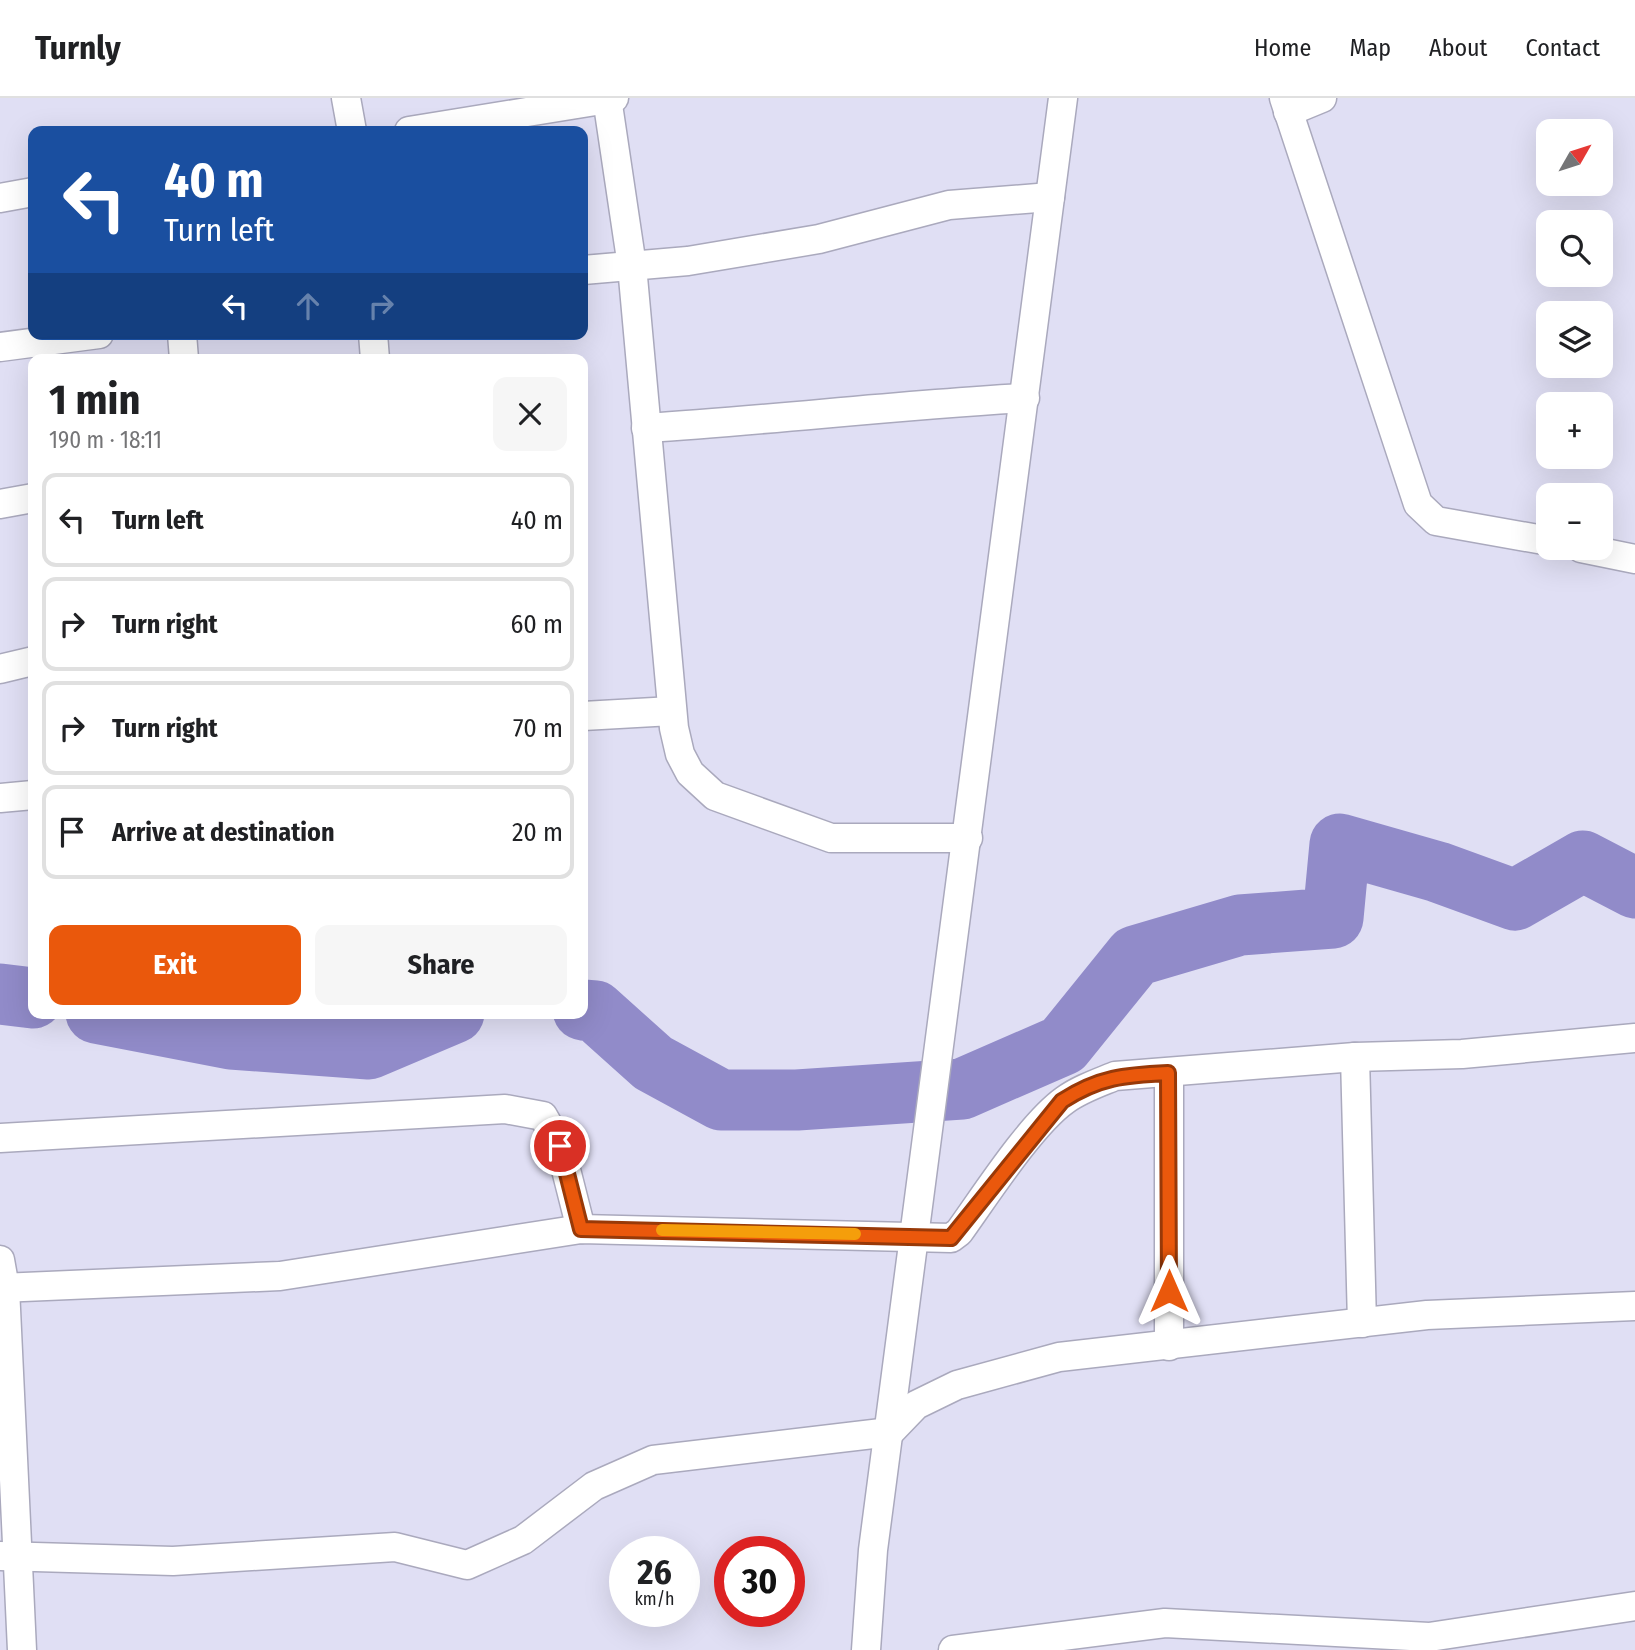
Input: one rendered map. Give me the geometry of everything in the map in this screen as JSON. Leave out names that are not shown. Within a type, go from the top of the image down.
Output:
[{"type":"street","points":[[346,98],[351,126]]},
{"type":"street","points":[[438,126],[609,98],[632,266],[672,711],[680,754],[690,773],[715,796],[831,838],[968,838]]},
{"type":"street","points":[[866,1650],[873,1550],[1063,98]]},
{"type":"street","points":[[1322,98],[1286,105],[1418,504],[1436,521],[1484,527],[1536,538]]},
{"type":"street","points":[[0,198],[28,193]]},
{"type":"street","points":[[588,270],[688,261],[819,239],[949,205],[1050,197]]},
{"type":"street","points":[[0,347],[53,340]]},
{"type":"street","points":[[646,428],[784,420],[930,404],[1025,398]]},
{"type":"street","points":[[0,504],[28,499]]},
{"type":"street","points":[[1613,555],[1635,559]]},
{"type":"street","points":[[0,669],[28,662]]},
{"type":"street","points":[[588,716],[672,711]]},
{"type":"street","points":[[0,798],[28,795]]},
{"type":"street","points":[[3,1288],[280,1276],[581,1229],[915,1235],[951,1238],[959,1232],[1052,1111],[1079,1091],[1115,1076],[1355,1057],[1462,1054],[1635,1038]]},
{"type":"street","points":[[1355,1057],[1362,1323]]},
{"type":"street","points":[[1168,1073],[1169,1346]]},
{"type":"street","points":[[0,1138],[505,1109],[543,1116],[560,1146],[581,1229]]},
{"type":"street","points":[[0,1260],[3,1288],[9,1556],[22,1650]]},
{"type":"street","points":[[9,1556],[173,1561],[395,1547],[467,1565],[523,1540],[594,1486],[653,1460],[890,1432],[916,1405],[957,1385],[1059,1357],[1427,1315],[1635,1306]]},
{"type":"street","points":[[953,1650],[1165,1623],[1429,1637],[1635,1606]]},
{"type":"waterway","points":[[588,1010],[595,1011],[653,1063],[721,1100],[797,1100],[962,1089],[1063,1045],[1135,956],[1240,925],[1333,918],[1340,844],[1438,872],[1515,900],[1583,861],[1635,888]]},
{"type":"waterway","points":[[0,994],[28,997]]},
{"type":"waterway","points":[[127,1019],[231,1039],[369,1049],[440,1019]]},
{"type":"slow traffic","points":[[662,1230],[855,1234]]},
{"type":"route","points":[[560,1146],[581,1229],[915,1235],[951,1238],[959,1232],[999,1177],[1062,1101],[1115,1076],[1168,1073],[1169,1291]]}]
